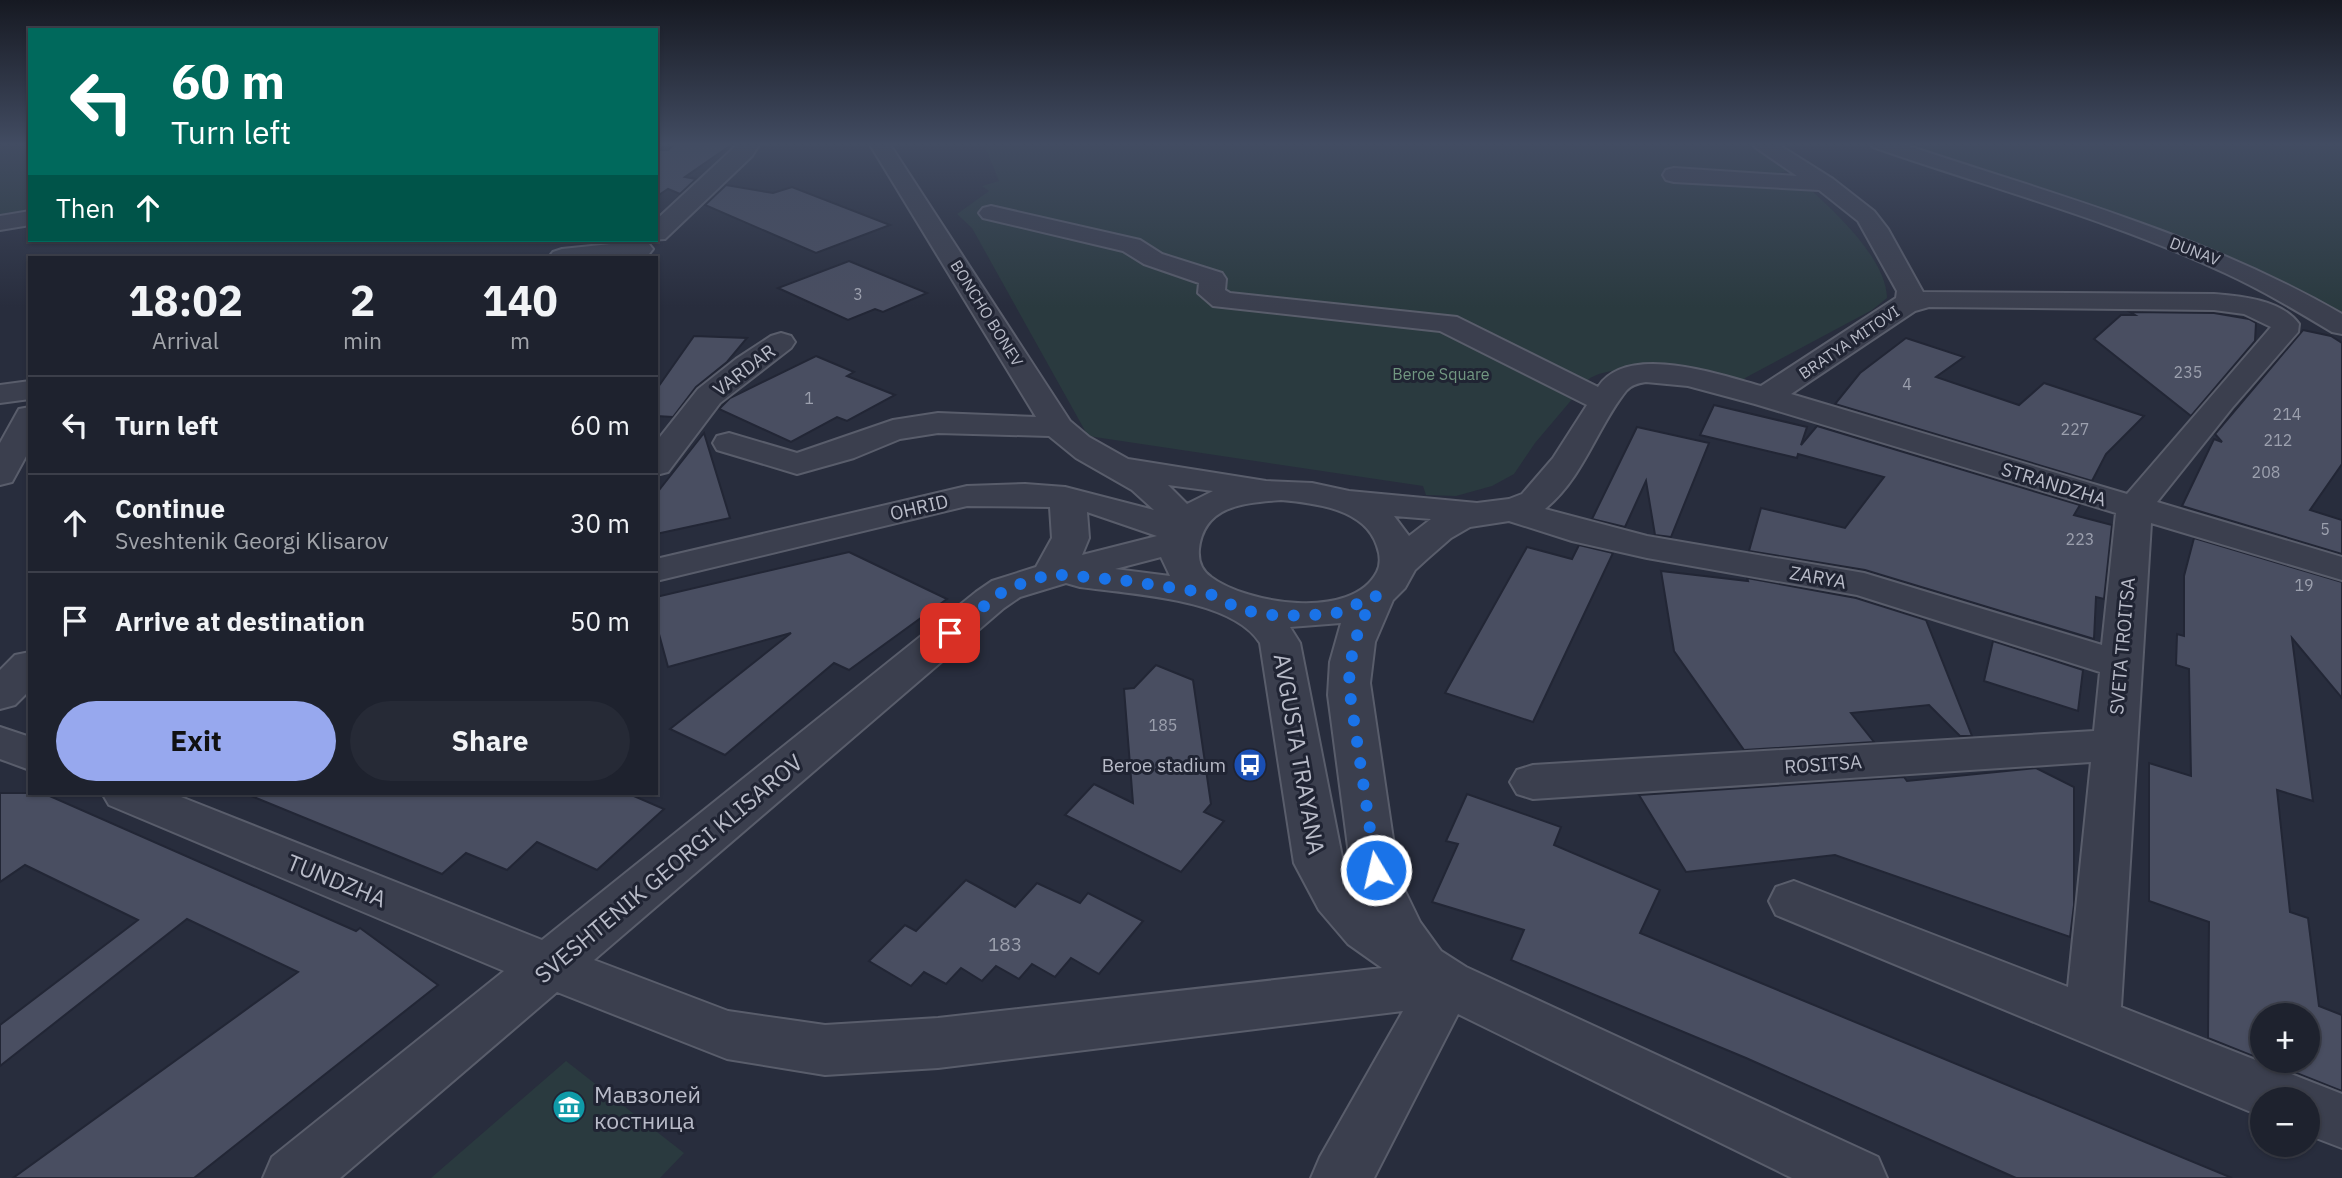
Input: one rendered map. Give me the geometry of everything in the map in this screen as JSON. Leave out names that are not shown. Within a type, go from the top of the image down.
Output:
[{"type":"street","points":[[658,233],[695,198]]},
{"type":"street","name":"BONCHO BONEV","points":[[914,198],[1058,427],[1083,450],[1145,484],[1170,506],[1183,533]]},
{"type":"street","points":[[1843,198],[1860,211],[1876,229],[1910,291],[1910,299],[1905,305]]},
{"type":"street","name":"DUNAV","points":[[2041,198],[2121,223],[2217,259],[2284,290],[2342,326]]},
{"type":"street","points":[[2079,198],[2264,266],[2342,304]]},
{"type":"street","points":[[991,213],[1131,245],[1153,259],[1213,279],[1211,293],[1223,300],[1447,323],[1604,402]]},
{"type":"street","points":[[0,223],[28,218]]},
{"type":"street","points":[[569,256],[645,245]]},
{"type":"street","name":"BRATYA MITOVI","points":[[1766,397],[1905,305],[1934,299],[2214,302],[2266,313],[2286,326],[2284,332],[2221,401],[2134,508]]},
{"type":"street","name":"VARDAR","points":[[658,462],[709,396],[781,342]]},
{"type":"street","points":[[1495,512],[1412,509],[1281,490],[1260,491],[1224,499],[1209,507],[1183,533],[1178,549],[1183,568],[1225,601],[1278,616],[1315,616],[1349,610],[1387,581],[1439,531],[1461,518],[1495,512],[1530,503],[1542,494],[1621,379],[1643,372],[1674,375],[1766,397]]},
{"type":"street","points":[[0,394],[28,390]]},
{"type":"street","name":"STRANDZHA","points":[[1766,397],[2342,569]]},
{"type":"street","points":[[0,475],[28,420]]},
{"type":"street","points":[[729,443],[797,464],[842,451],[893,430],[926,424],[1058,427]]},
{"type":"street","points":[[1050,574],[1065,554],[1073,537],[1073,520],[1047,495],[1056,480],[1073,465],[1083,450]]},
{"type":"street","name":"BONCHO BONEV","points":[[1113,466],[1163,476],[1281,490]]},
{"type":"street","name":"OHRID","points":[[658,570],[968,496],[1011,492],[1047,495],[1115,507],[1183,533]]},
{"type":"street","points":[[1335,498],[1364,511],[1386,528],[1397,548],[1387,581]]},
{"type":"street","name":"SVETA TROITSA","points":[[2092,1021],[2134,508]]},
{"type":"street","name":"ZARYA","points":[[1495,512],[1636,544],[1864,585],[2121,665]]},
{"type":"street","name":"SVESHTENIK GEORGI KLISAROV","points":[[294,1178],[990,600],[1006,589],[1183,533]]},
{"type":"street","name":"SVESHTENIK GEORGI KLISAROV","points":[[1050,574],[1121,580],[1225,601]]},
{"type":"street","name":"AVGUSTA TRAYANA","points":[[1387,581],[1360,628],[1352,657],[1349,687],[1376,870],[1383,897],[1399,935],[1414,954],[1447,983]]},
{"type":"street","name":"AVGUSTA TRAYANA","points":[[1225,601],[1271,629],[1283,650],[1314,845],[1324,875],[1355,918],[1376,937],[1447,983],[1856,1178]]},
{"type":"street","points":[[0,742],[28,753]]},
{"type":"street","name":"ROSITSA","points":[[1533,782],[2114,745]]},
{"type":"street","name":"TUNDZHA","points":[[130,795],[549,966],[727,1035],[825,1050],[903,1046],[1447,983]]},
{"type":"street","points":[[1794,901],[2256,1087]]},
{"type":"street","points":[[1342,1178],[1447,983]]},
{"type":"street","points":[[2320,1113],[2342,1121]]},
{"type":"green space","points":[[0,198],[28,198],[28,216],[0,221]]},
{"type":"green space","name":"Beroe Square","points":[[979,198],[1819,198],[1870,253],[1885,283],[1887,298],[1872,310],[1745,378],[1737,388],[1642,370],[1606,372],[1590,378],[1535,443],[1514,474],[1492,486],[1456,496],[1426,495],[1423,486],[1088,436],[972,228],[957,214]]},
{"type":"green space","points":[[2036,198],[2342,198],[2342,321],[2304,298]]},
{"type":"green space","name":"Мавзолей костница","points":[[566,1061],[684,1153],[660,1178],[431,1178]]},
{"type":"building","points":[[712,198],[820,198],[890,225],[816,253],[705,205]]},
{"type":"building","points":[[849,261],[927,293],[883,312],[875,309],[848,320],[778,288]]},
{"type":"building","points":[[2130,312],[2214,313],[2249,319],[2256,323],[2255,341],[2191,416],[2094,339],[2121,315],[2135,315]]},
{"type":"building","points":[[2303,330],[2331,336],[2342,343],[2342,464],[2310,510],[2342,520],[2342,554],[2182,506],[2214,439],[2222,442],[2215,434]]},
{"type":"building","points":[[694,336],[747,338],[727,362],[696,387],[673,417],[658,416],[658,387]]},
{"type":"building","points":[[1906,338],[1964,357],[1936,377],[2019,405],[2044,383],[2144,416],[2106,454],[2092,481],[1835,404],[1860,373]]},
{"type":"building","points":[[816,356],[854,372],[847,376],[895,395],[847,421],[837,417],[791,442],[719,409],[730,398]]},
{"type":"building","points":[[1714,405],[1807,427],[1801,445],[1817,426],[2080,505],[2074,515],[2112,525],[2104,599],[2096,597],[2094,639],[1865,570],[1749,551],[1761,508],[1845,528],[1884,477],[1798,454],[1797,458],[1700,435]]},
{"type":"building","points":[[1637,427],[1709,443],[1671,537],[1655,535],[1646,481],[1625,527],[1592,519]]},
{"type":"building","points":[[704,433],[730,518],[658,534],[658,491]]},
{"type":"building","points":[[2194,538],[2342,582],[2342,698],[2292,638],[2313,801],[2277,790],[2290,912],[2308,918],[2319,1003],[2250,1003],[2250,1055],[2208,1038],[2209,922],[2149,901],[2149,763],[2191,776],[2189,669],[2176,665],[2177,634],[2184,636],[2184,576]]},
{"type":"building","points":[[1579,545],[1613,553],[1533,722],[1445,693],[1527,547],[1572,559]]},
{"type":"building","points":[[849,552],[947,599],[849,670],[834,663],[725,755],[670,729],[791,633],[668,667],[658,630],[658,597]]},
{"type":"building","points":[[1661,571],[1748,581],[1747,578],[1856,598],[1926,620],[1972,736],[1960,736],[1929,705],[1851,713],[1874,742],[1744,750],[1674,651]]},
{"type":"building","points":[[1993,641],[2083,670],[2078,711],[1984,681]]},
{"type":"building","points":[[1156,665],[1193,680],[1211,804],[1204,812],[1224,821],[1181,872],[1065,815],[1094,784],[1133,803],[1124,689],[1134,688]]},
{"type":"building","points":[[2036,768],[2074,787],[2074,905],[2070,937],[1835,855],[1686,872],[1639,795],[1904,777],[1907,781]]},
{"type":"building","points":[[0,793],[48,795],[356,931],[360,928],[438,985],[194,1178],[13,1178],[298,972],[187,919],[0,1066],[0,1025],[138,920],[25,865],[0,882]]},
{"type":"building","points":[[1467,794],[1561,827],[1554,845],[1660,890],[1640,933],[2232,1178],[2016,1178],[1746,1058],[1511,960],[1524,930],[1432,902],[1458,844],[1446,841]]},
{"type":"building","points":[[249,795],[632,795],[664,809],[597,870],[537,842],[507,870],[466,853],[442,874]]},
{"type":"building","points":[[966,880],[1015,907],[1037,883],[1080,903],[1088,893],[1143,921],[1099,974],[1071,958],[1055,977],[1032,964],[1019,979],[996,966],[982,981],[961,968],[946,984],[924,972],[911,986],[869,961],[905,925],[916,931]]},
{"type":"building","points":[[2320,1006],[2342,1015],[2342,1091],[2297,1073],[2320,1073]]},
{"type":"place","name":"Beroe stadium","points":[[1250,765]]},
{"type":"place","name":"Мавзолей костница","points":[[569,1107]]},
{"type":"route","points":[[950,633],[1006,589],[1050,574],[1121,580],[1208,593],[1242,610],[1278,616],[1334,614],[1363,604],[1376,596],[1360,628],[1349,672],[1349,687],[1376,870]]}]
